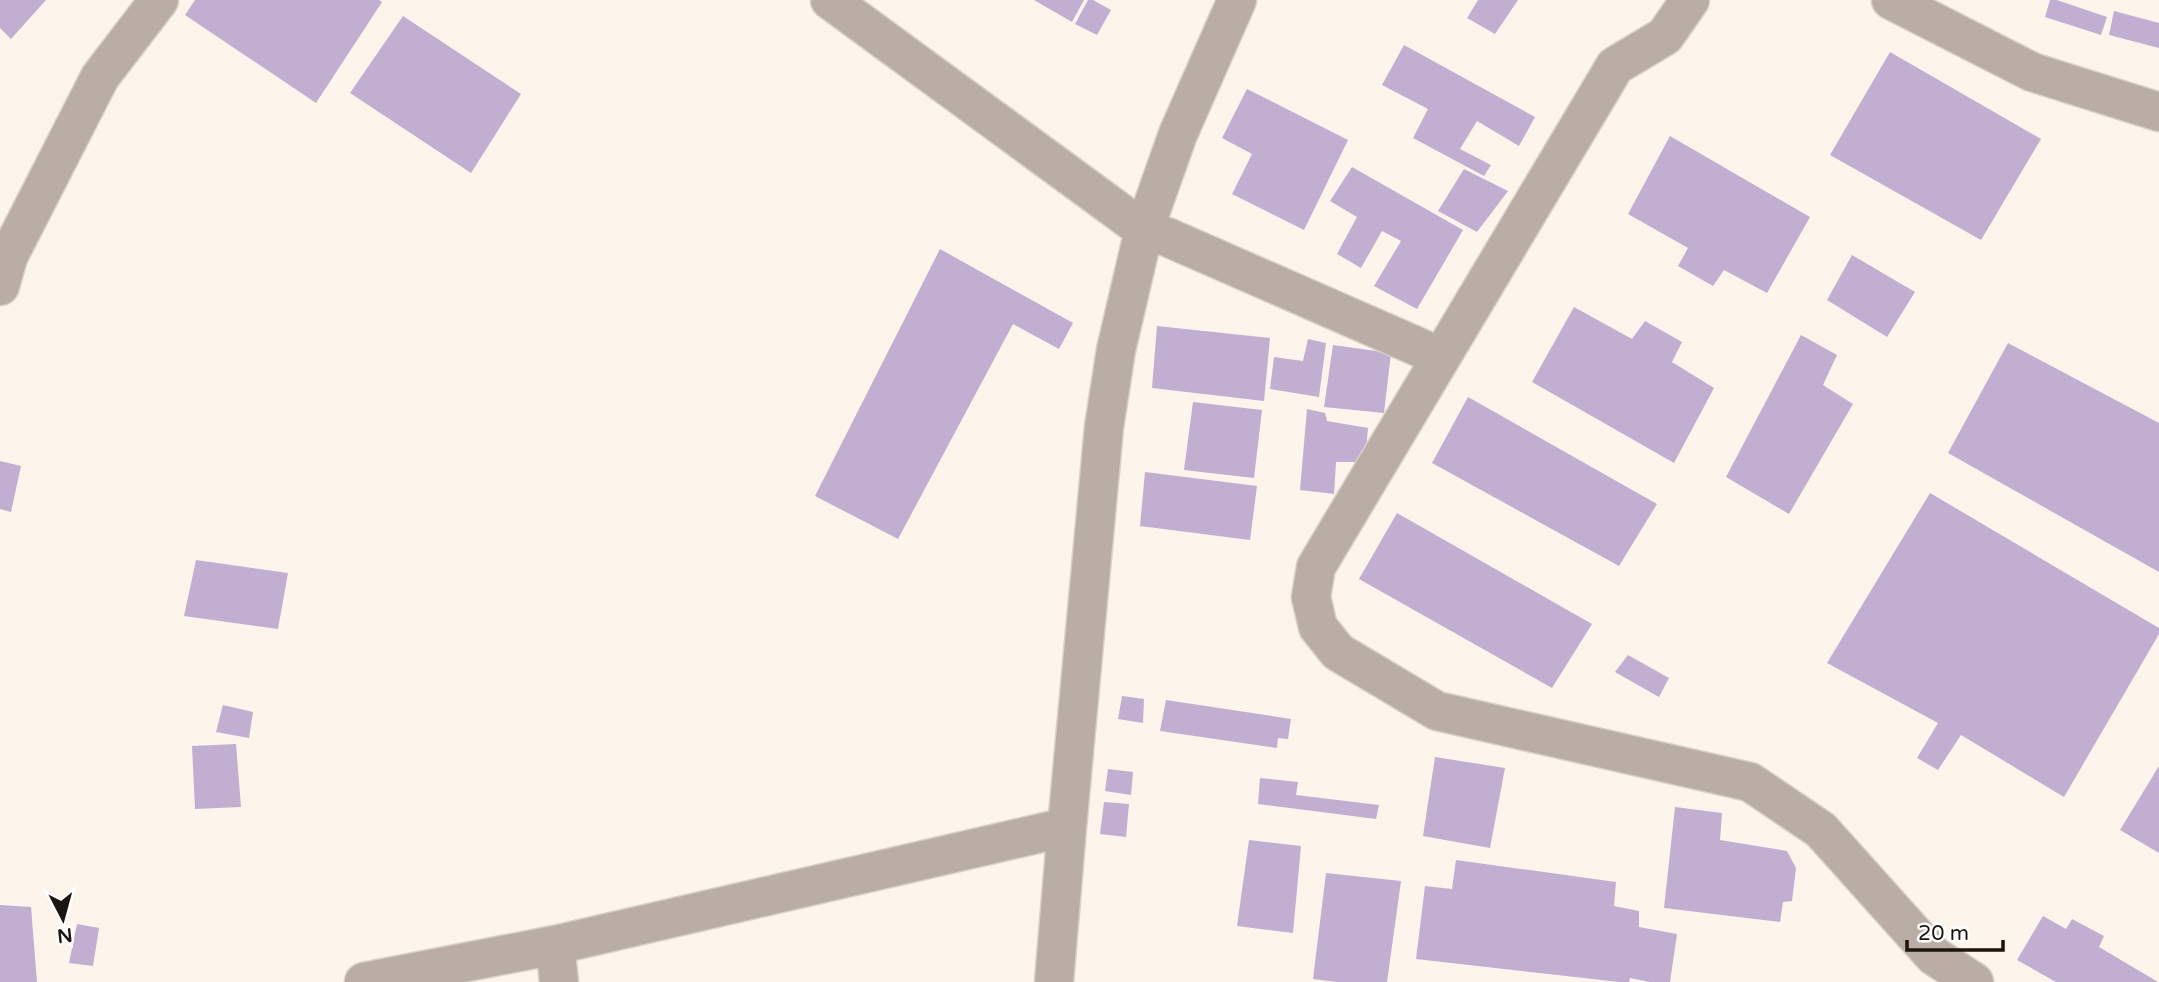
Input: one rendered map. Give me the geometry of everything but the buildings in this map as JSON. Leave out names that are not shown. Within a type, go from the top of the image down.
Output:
[{"type":"street","points":[[0,286],[8,257],[100,77],[159,0]]},
{"type":"street","points":[[830,0],[1144,230],[1167,237],[1441,357]]},
{"type":"street","points":[[1054,982],[1104,427],[1116,350],[1144,230],[1178,134],[1237,0]]},
{"type":"street","points":[[1690,0],[1665,36],[1615,66],[1316,567],[1311,597],[1318,627],[1338,652],[1437,711],[1750,782],[1821,830],[1934,956],[1974,982]]},
{"type":"street","points":[[1891,0],[2032,72],[2159,112]]},
{"type":"street","points":[[364,982],[557,964],[1068,827]]}]
